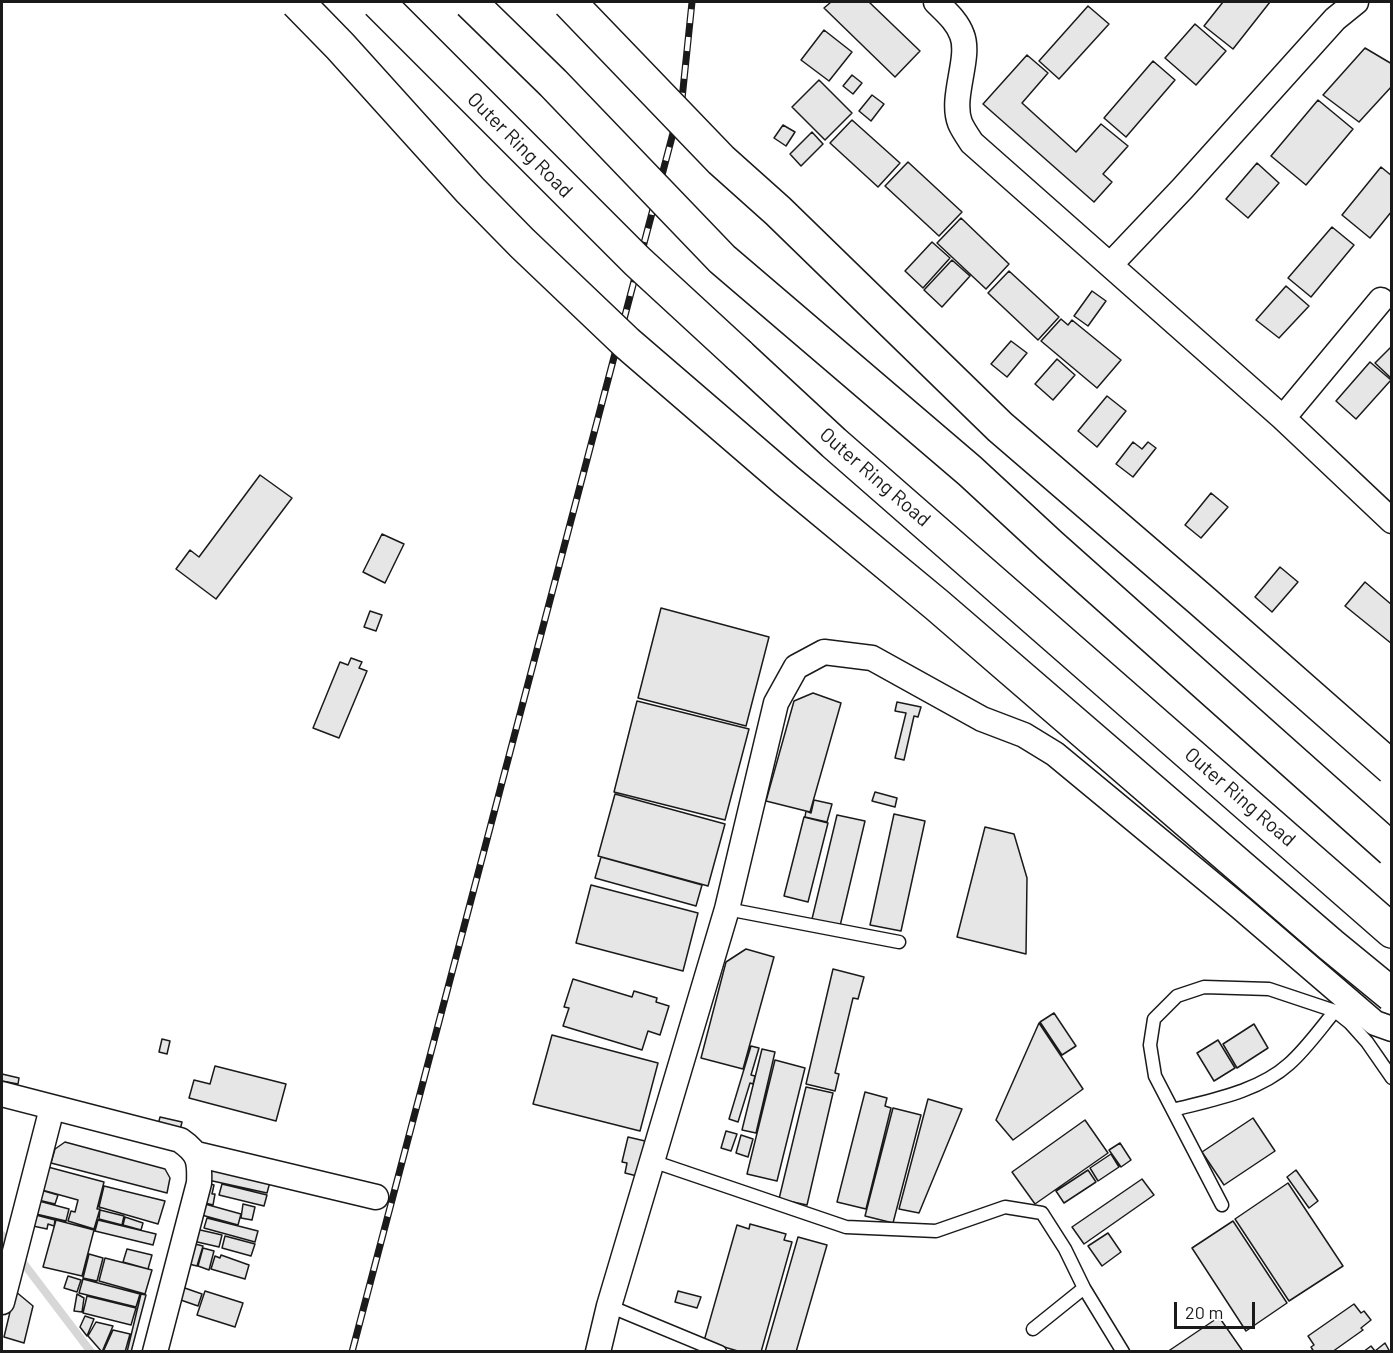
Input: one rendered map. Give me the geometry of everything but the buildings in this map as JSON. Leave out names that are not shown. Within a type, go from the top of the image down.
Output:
[{"type":"main road","points":[[297,2],[340,46],[470,190],[627,343],[786,480],[937,605],[1330,945],[1392,995]]},
{"type":"main road","name":"Outer Ring Road","points":[[378,2],[630,253],[826,435],[1392,931]]},
{"type":"main road","points":[[470,2],[553,83],[722,260],[970,471],[1392,850]]},
{"type":"main road","points":[[569,2],[721,160],[778,211],[1000,427],[1392,768]]},
{"type":"street","points":[[936,2],[955,21],[963,36],[964,54],[958,99],[960,122],[972,144],[1283,418],[1392,521]]},
{"type":"street","points":[[1110,265],[1183,188],[1335,19],[1356,2]]},
{"type":"street","points":[[1283,418],[1381,300]]},
{"type":"street","points":[[598,1352],[609,1306],[727,909],[776,704],[796,667],[824,652],[872,658],[982,719],[1024,735],[1055,754],[1240,907],[1375,1023],[1392,1029]]},
{"type":"street","points":[[2,1094],[180,1140],[192,1148],[196,1154],[200,1166],[199,1183],[155,1352]]},
{"type":"street","points":[[2,1302],[52,1108]]},
{"type":"street","points":[[196,1154],[376,1197]]},
{"type":"lane","points":[[727,909],[898,942]]},
{"type":"lane","points":[[1222,1205],[1155,1076],[1150,1045],[1154,1018],[1177,996],[1203,987],[1269,989],[1335,1011],[1350,1023],[1367,1042],[1392,1078]]},
{"type":"lane","points":[[1173,1110],[1223,1097],[1260,1083],[1288,1065],[1335,1011]]},
{"type":"lane","points":[[652,1161],[846,1227],[936,1231],[1005,1207],[1042,1213],[1123,1352]]},
{"type":"lane","points":[[1033,1329],[1084,1288]]},
{"type":"lane","points":[[609,1306],[720,1352]]},
{"type":"waterway","points":[[2,1235],[91,1352]]},
{"type":"railway","points":[[352,1352],[682,99],[692,2]]}]
